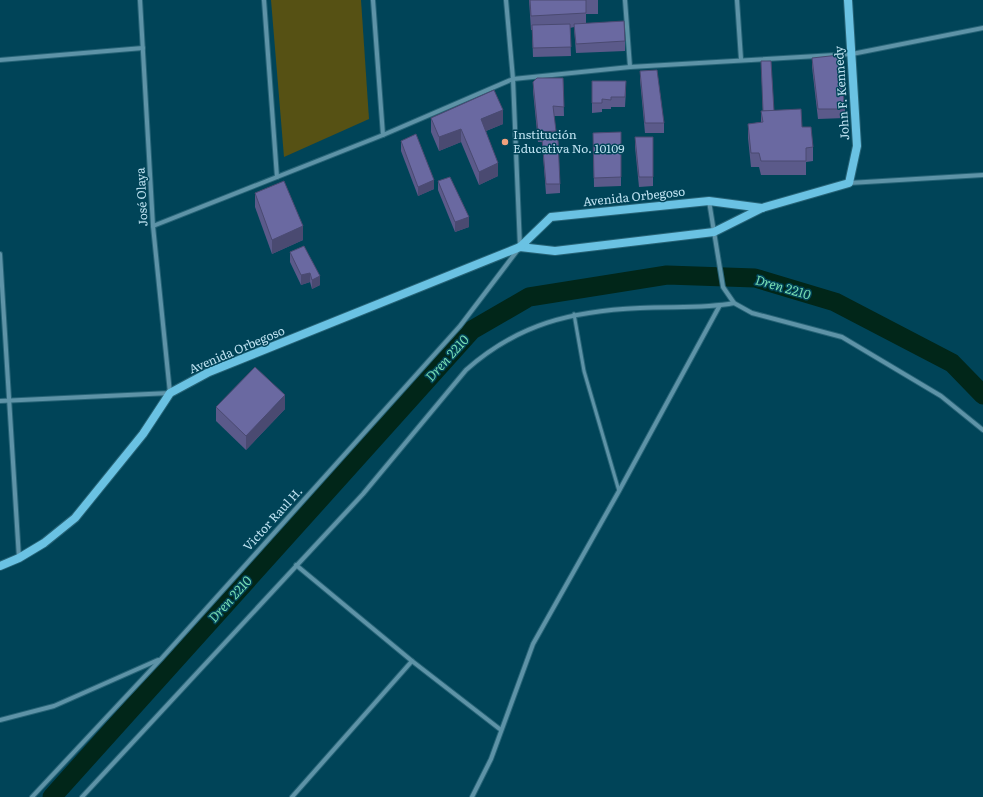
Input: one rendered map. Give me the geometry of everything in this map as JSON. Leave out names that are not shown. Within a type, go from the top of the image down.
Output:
[{"type":"main road","name":"John F. Kennedy","points":[[848,0],[857,146],[849,183]]},
{"type":"main road","name":"Avenida Orbegoso","points":[[520,248],[555,251],[714,232],[762,208],[849,183]]},
{"type":"main road","name":"Avenida Orbegoso","points":[[0,566],[19,558],[44,543],[75,518],[143,434],[170,393],[209,372],[520,248],[551,217],[709,201],[762,208]]},
{"type":"street","name":"José Olaya","points":[[140,0],[153,226],[170,393]]},
{"type":"street","points":[[264,0],[277,177]]},
{"type":"street","points":[[373,0],[383,135]]},
{"type":"street","points":[[506,0],[513,79],[520,248]]},
{"type":"street","points":[[625,0],[630,67]]},
{"type":"street","points":[[737,0],[741,59]]},
{"type":"street","points":[[153,226],[383,135],[513,79],[630,67],[741,59],[852,54],[983,28]]},
{"type":"street","points":[[0,60],[143,48]]},
{"type":"street","points":[[849,183],[983,175]]},
{"type":"street","points":[[709,201],[724,287],[734,303],[752,313],[842,337],[941,396],[983,430]]},
{"type":"street","name":"Victor Raul H.","points":[[32,797],[161,659],[460,326],[520,248]]},
{"type":"street","points":[[0,254],[19,558]]},
{"type":"street","points":[[82,797],[363,494],[466,370],[494,348],[526,329],[544,322],[574,314],[640,308],[711,307],[734,303]]},
{"type":"street","points":[[472,797],[491,759],[533,644],[619,491],[720,305]]},
{"type":"street","points":[[0,401],[170,393]]},
{"type":"street","points":[[296,565],[412,661],[501,730]]},
{"type":"street","points":[[0,720],[54,706],[161,659]]},
{"type":"street","points":[[292,797],[412,661]]},
{"type":"lane","points":[[574,314],[584,371],[619,491]]},
{"type":"shaded area","points":[[271,0],[361,0],[369,119],[284,157]]},
{"type":"building","points":[[530,0],[586,0],[586,13],[531,16]]},
{"type":"building","points":[[624,21],[625,41],[576,44],[574,24]]},
{"type":"building","points":[[570,24],[571,47],[533,48],[532,25]]},
{"type":"building","points":[[839,55],[845,109],[818,109],[812,58]]},
{"type":"building","points":[[761,61],[771,61],[774,111],[763,111]]},
{"type":"building","points":[[657,70],[664,123],[645,123],[640,71]]},
{"type":"building","points":[[537,78],[563,78],[564,107],[553,106],[556,131],[538,132],[533,82]]},
{"type":"building","points":[[592,81],[626,81],[625,97],[611,97],[611,100],[602,99],[602,103],[592,103]]},
{"type":"building","points":[[494,90],[503,110],[481,119],[498,163],[479,172],[461,129],[439,137],[431,118]]},
{"type":"building","points":[[801,109],[802,127],[811,127],[813,147],[806,148],[806,161],[761,161],[759,153],[751,153],[748,124],[763,122],[761,111]]},
{"type":"building","points":[[621,132],[621,177],[594,178],[593,133]]},
{"type":"building","points":[[416,134],[434,180],[418,187],[401,141]]},
{"type":"building","points":[[635,137],[653,137],[653,177],[639,177]]},
{"type":"building","points":[[542,139],[558,139],[560,184],[546,184]]},
{"type":"building","points":[[450,177],[469,217],[455,222],[438,181]]},
{"type":"building","points":[[284,181],[303,226],[272,240],[255,193]]},
{"type":"building","points":[[304,246],[320,276],[312,280],[310,273],[301,275],[290,252]]},
{"type":"building","points":[[255,367],[285,395],[246,436],[216,407]]},
{"type":"waterway","name":"Dren 2210","points":[[52,797],[472,330],[529,297],[667,275],[755,278],[835,302],[952,363],[983,395]]},
{"type":"place","name":"Institución Educativa No. 10109","points":[[505,142]]}]
